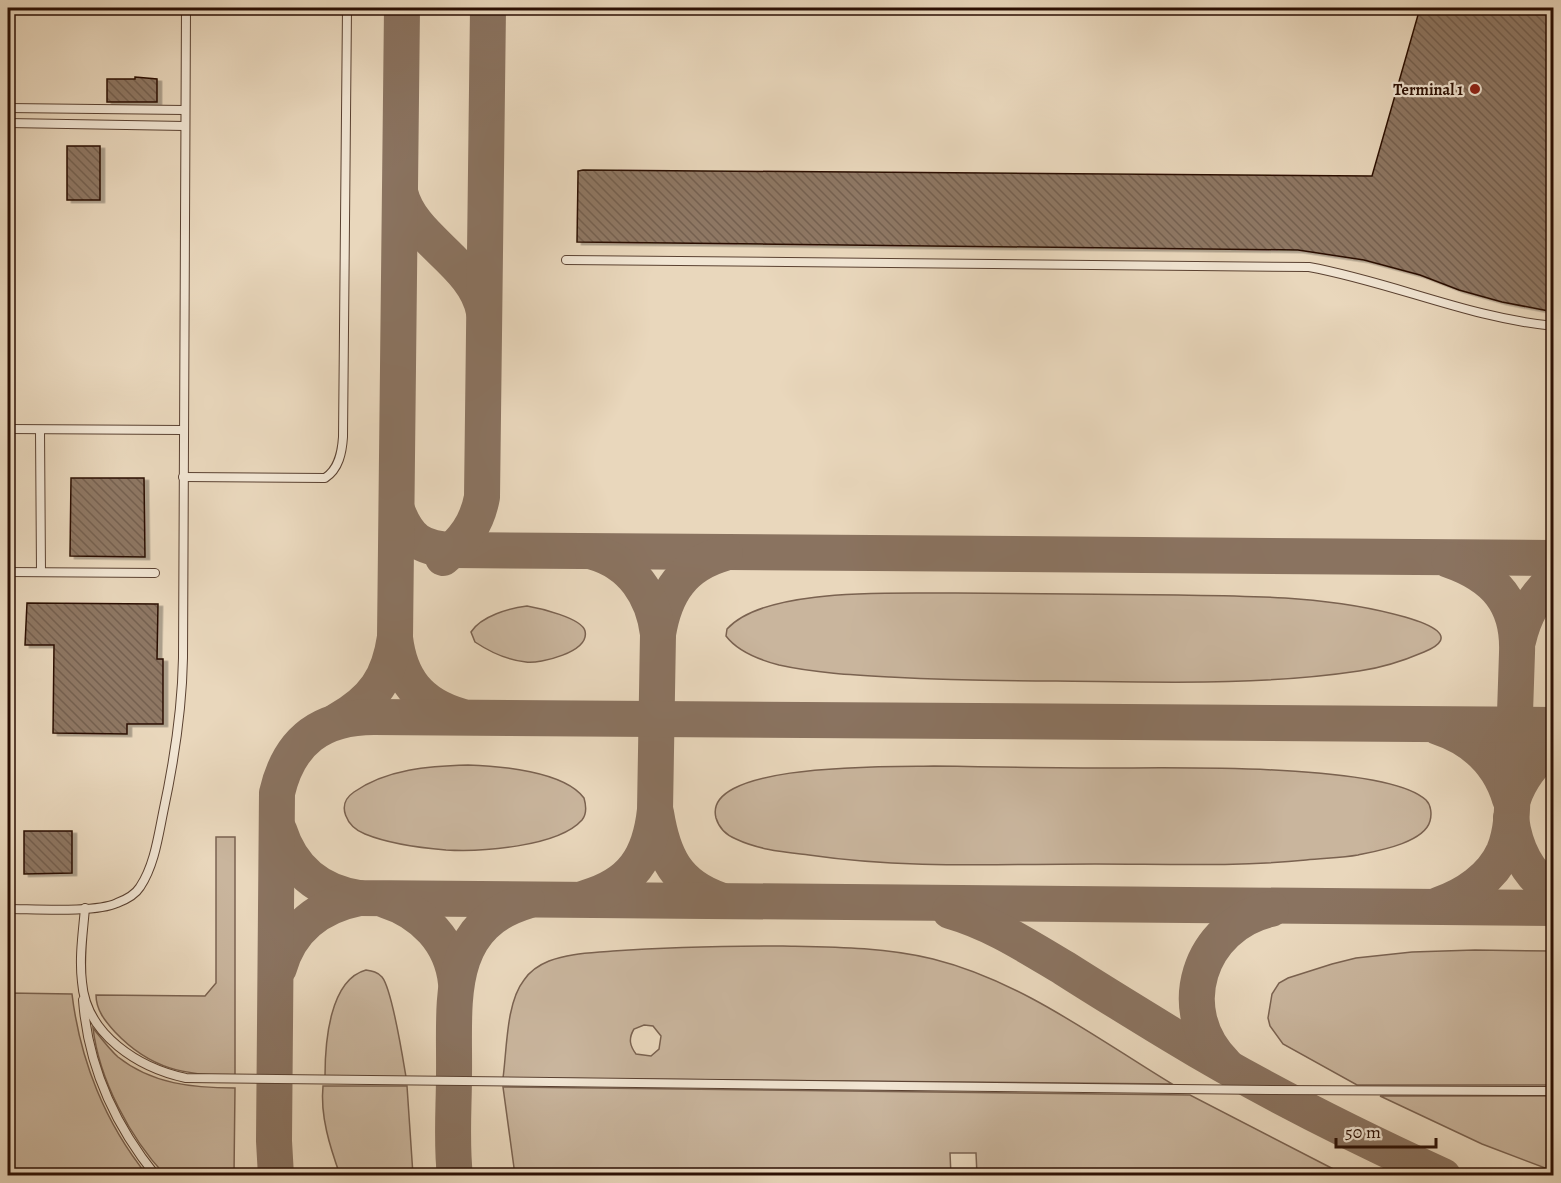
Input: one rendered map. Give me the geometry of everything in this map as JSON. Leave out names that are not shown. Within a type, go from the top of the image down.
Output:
[{"type":"lane","points":[[8,909],[105,908],[115,904],[138,890],[146,876],[159,835],[179,728],[182,692],[186,8]]},
{"type":"lane","points":[[183,477],[318,478],[330,475],[338,464],[343,431],[347,8]]},
{"type":"lane","points":[[8,108],[185,110]]},
{"type":"lane","points":[[8,123],[185,126]]},
{"type":"lane","points":[[566,260],[1309,267],[1373,281],[1490,316],[1554,326]]},
{"type":"lane","points":[[8,429],[183,430]]},
{"type":"lane","points":[[40,430],[41,572]]},
{"type":"lane","points":[[8,572],[155,573]]},
{"type":"lane","points":[[85,908],[81,964],[87,1040],[94,1068],[109,1104],[125,1133],[156,1176]]},
{"type":"lane","points":[[83,988],[97,1021],[116,1045],[149,1067],[186,1078],[1554,1091]]},
{"type":"shaded area","points":[[869,593],[1235,596],[1321,601],[1377,610],[1413,620],[1431,626],[1441,635],[1440,641],[1435,646],[1424,652],[1384,666],[1359,671],[1284,679],[1170,682],[952,680],[834,673],[793,668],[764,661],[743,651],[726,636],[727,629],[746,615],[771,605],[802,599]]},
{"type":"shaded area","points":[[527,606],[559,614],[582,626],[585,631],[580,645],[552,659],[533,662],[505,657],[475,642],[471,632],[482,621],[504,611]]},
{"type":"shaded area","points":[[468,765],[530,772],[562,782],[575,789],[584,798],[586,809],[584,818],[571,829],[537,842],[498,849],[446,850],[394,842],[365,834],[353,826],[346,815],[344,809],[348,797],[380,778],[409,770]]},
{"type":"shaded area","points":[[934,766],[1228,768],[1326,774],[1369,779],[1404,788],[1428,802],[1431,815],[1426,829],[1419,835],[1399,845],[1366,853],[1345,857],[1253,864],[1200,865],[952,865],[845,859],[781,852],[754,846],[726,833],[716,818],[720,799],[739,786],[769,777],[846,768]]},
{"type":"shaded area","points":[[216,837],[235,837],[235,1076],[185,1072],[142,1055],[128,1045],[108,1024],[96,1000],[96,995],[205,996],[216,983]]},
{"type":"shaded area","points":[[762,946],[877,950],[915,955],[965,969],[1027,996],[1172,1084],[503,1078],[510,1013],[514,1001],[526,977],[542,964],[564,956],[589,953]],"holes":[[[644,1025],[653,1026],[661,1036],[659,1049],[651,1056],[636,1054],[630,1042],[634,1029]]]},
{"type":"shaded area","points":[[1553,951],[1553,1085],[1357,1085],[1283,1044],[1270,1026],[1268,1018],[1272,994],[1279,983],[1288,978],[1356,958],[1412,952]]},
{"type":"shaded area","points":[[366,970],[379,974],[386,984],[397,1025],[406,1077],[325,1076],[328,1031],[337,999],[344,986],[354,976]]},
{"type":"shaded area","points":[[8,993],[72,994],[81,1043],[97,1090],[119,1134],[147,1175],[8,1175]]},
{"type":"shaded area","points":[[93,1028],[118,1057],[159,1079],[204,1087],[235,1088],[234,1175],[165,1175],[140,1144],[118,1107],[102,1067]]},
{"type":"shaded area","points":[[323,1086],[407,1086],[413,1175],[340,1175],[324,1120]]},
{"type":"shaded area","points":[[503,1087],[1190,1095],[1345,1175],[977,1175],[976,1153],[950,1153],[951,1176],[515,1175]]},
{"type":"shaded area","points":[[1380,1096],[1553,1096],[1553,1171],[1482,1144]]},
{"type":"building","name":"Terminal 1","points":[[1420,8],[1554,8],[1554,312],[1502,302],[1459,290],[1420,275],[1364,260],[1298,250],[577,242],[578,171],[583,170],[1372,176]]},
{"type":"building","points":[[135,77],[157,79],[157,102],[107,102],[107,79],[135,79]]},
{"type":"building","points":[[67,146],[100,146],[100,200],[67,200]]},
{"type":"building","points":[[71,478],[144,478],[145,557],[70,556]]},
{"type":"building","points":[[27,603],[158,604],[157,659],[163,659],[163,724],[127,724],[127,734],[53,733],[54,645],[25,645]]},
{"type":"building","points":[[24,831],[72,831],[72,873],[24,874]]},
{"type":"taxiway","points":[[337,721],[361,705],[378,686],[389,664],[395,637],[402,8]]},
{"type":"taxiway","points":[[443,558],[457,545],[473,524],[482,497],[488,8]]},
{"type":"taxiway","points":[[400,192],[406,209],[416,224],[469,279],[478,294],[484,312]]},
{"type":"taxiway","points":[[397,510],[406,528],[417,540],[424,545],[453,550],[1554,558]]},
{"type":"taxiway","points":[[585,898],[615,885],[636,867],[649,842],[655,810],[658,634],[655,620],[646,594],[629,572],[607,557],[593,552]]},
{"type":"taxiway","points":[[658,634],[666,605],[678,582],[698,565],[725,553]]},
{"type":"taxiway","points":[[1438,905],[1458,897],[1485,878],[1499,861],[1507,842],[1511,822],[1517,653],[1514,620],[1501,594],[1479,574],[1449,560]]},
{"type":"taxiway","points":[[1518,641],[1531,607],[1554,579]]},
{"type":"taxiway","points":[[395,638],[402,666],[414,688],[433,705],[460,716]]},
{"type":"taxiway","points":[[276,1176],[274,1141],[277,793],[282,775],[299,746],[323,727],[355,718],[374,717],[1554,725]]},
{"type":"taxiway","points":[[1438,727],[1474,745],[1492,763],[1510,799]]},
{"type":"taxiway","points":[[1513,799],[1529,769],[1554,745]]},
{"type":"taxiway","points":[[656,813],[663,843],[674,867],[692,886],[720,900]]},
{"type":"taxiway","points":[[1511,818],[1519,851],[1524,860],[1536,878],[1554,892]]},
{"type":"taxiway","points":[[279,830],[291,856],[308,876],[331,890],[359,898],[1554,908]]},
{"type":"taxiway","points":[[279,968],[291,941],[308,921],[331,907],[359,898]]},
{"type":"taxiway","points":[[385,900],[412,912],[433,931],[449,954],[456,983]]},
{"type":"taxiway","points":[[455,1176],[454,1021],[459,971],[467,948],[480,929],[500,913],[527,901]]},
{"type":"taxiway","points":[[1225,1064],[1209,1043],[1199,1020],[1197,996],[1201,973],[1211,951],[1226,933],[1246,918],[1271,909]]},
{"type":"taxiway","points":[[950,911],[980,922],[1023,943],[1205,1055],[1272,1092],[1443,1176]]},
{"type":"place","name":"Terminal 1","points":[[1475,89]]}]
